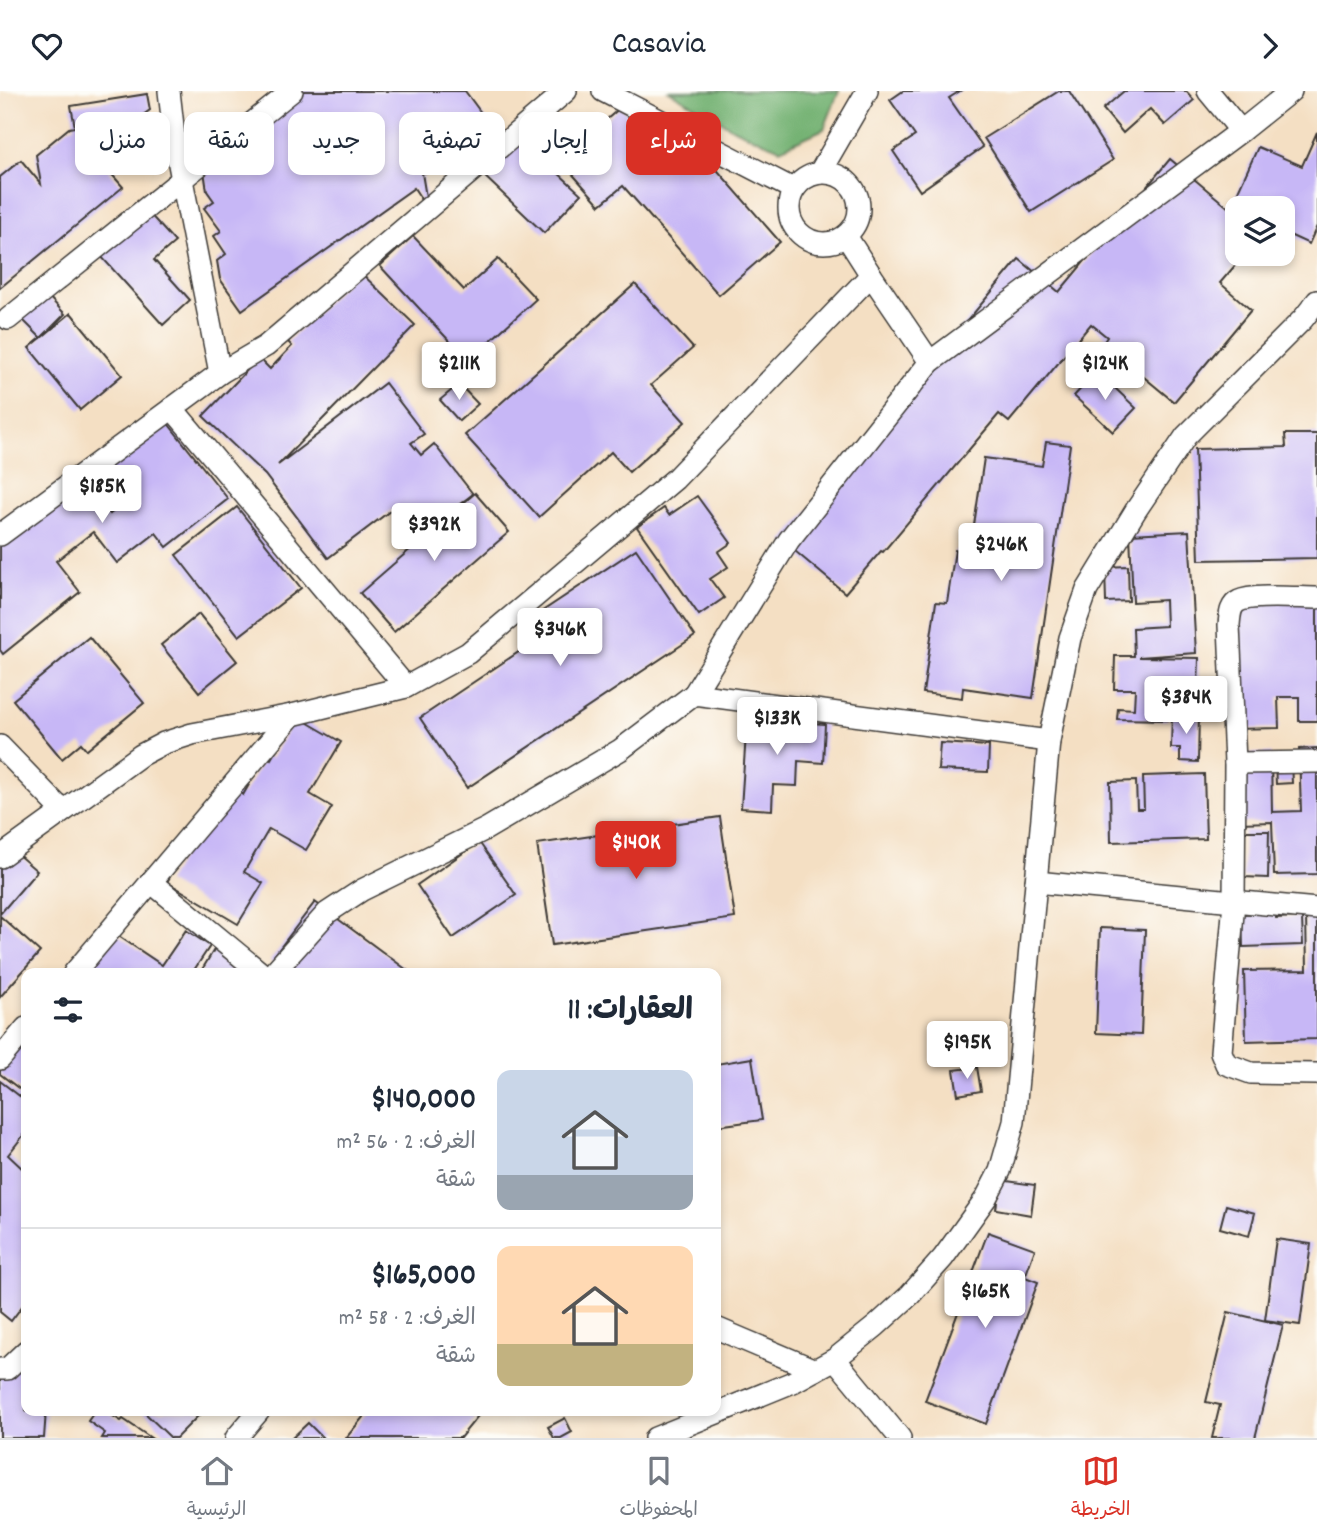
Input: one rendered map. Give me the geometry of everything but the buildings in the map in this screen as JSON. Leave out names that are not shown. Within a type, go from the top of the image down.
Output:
[{"type":"street","points":[[169,91],[175,144],[220,373]]},
{"type":"street","points":[[8,320],[292,91]]},
{"type":"street","points":[[0,535],[220,373],[267,346],[566,91]]},
{"type":"street","points":[[603,91],[793,189]]},
{"type":"street","points":[[1208,91],[1241,131]]},
{"type":"street","points":[[278,968],[327,913],[362,890],[486,829],[609,757],[694,694],[789,540],[930,362],[1291,91]]},
{"type":"street","points":[[820,172],[864,94]]},
{"type":"street","points":[[820,172],[842,177],[852,185],[860,205],[859,217],[846,236],[834,242],[820,243],[806,239],[789,216],[793,189],[805,177],[820,172]]},
{"type":"street","points":[[846,236],[930,362]]},
{"type":"street","points":[[0,856],[141,755],[164,743],[192,734],[292,715],[406,687],[468,653],[675,479],[871,275]]},
{"type":"street","points":[[721,1411],[793,1382],[835,1359],[910,1295],[943,1258],[986,1198],[1000,1171],[1014,1122],[1049,741],[1070,638],[1087,590],[1186,436],[1303,319],[1317,301]]},
{"type":"street","points":[[172,408],[406,687]]},
{"type":"street","points":[[1317,598],[1253,598],[1239,601],[1230,610],[1235,763],[1234,902],[1221,1052],[1226,1063],[1251,1073],[1317,1074]]},
{"type":"street","points":[[694,694],[1049,741]]},
{"type":"street","points":[[78,968],[292,715]]},
{"type":"street","points":[[0,746],[63,811]]},
{"type":"street","points":[[1235,763],[1317,762]]},
{"type":"street","points":[[1036,882],[1317,909]]},
{"type":"street","points":[[152,883],[255,968]]},
{"type":"street","points":[[0,1059],[21,1034]]},
{"type":"street","points":[[721,1330],[814,1370]]},
{"type":"street","points":[[0,1369],[7,1369],[21,1356]]},
{"type":"street","points":[[835,1359],[900,1438]]},
{"type":"street","points":[[236,1438],[255,1416]]},
{"type":"street","points":[[655,1438],[709,1416]]},
{"type":"green space","points":[[669,91],[839,91],[824,129],[780,149],[721,121],[721,112],[705,112]]}]
